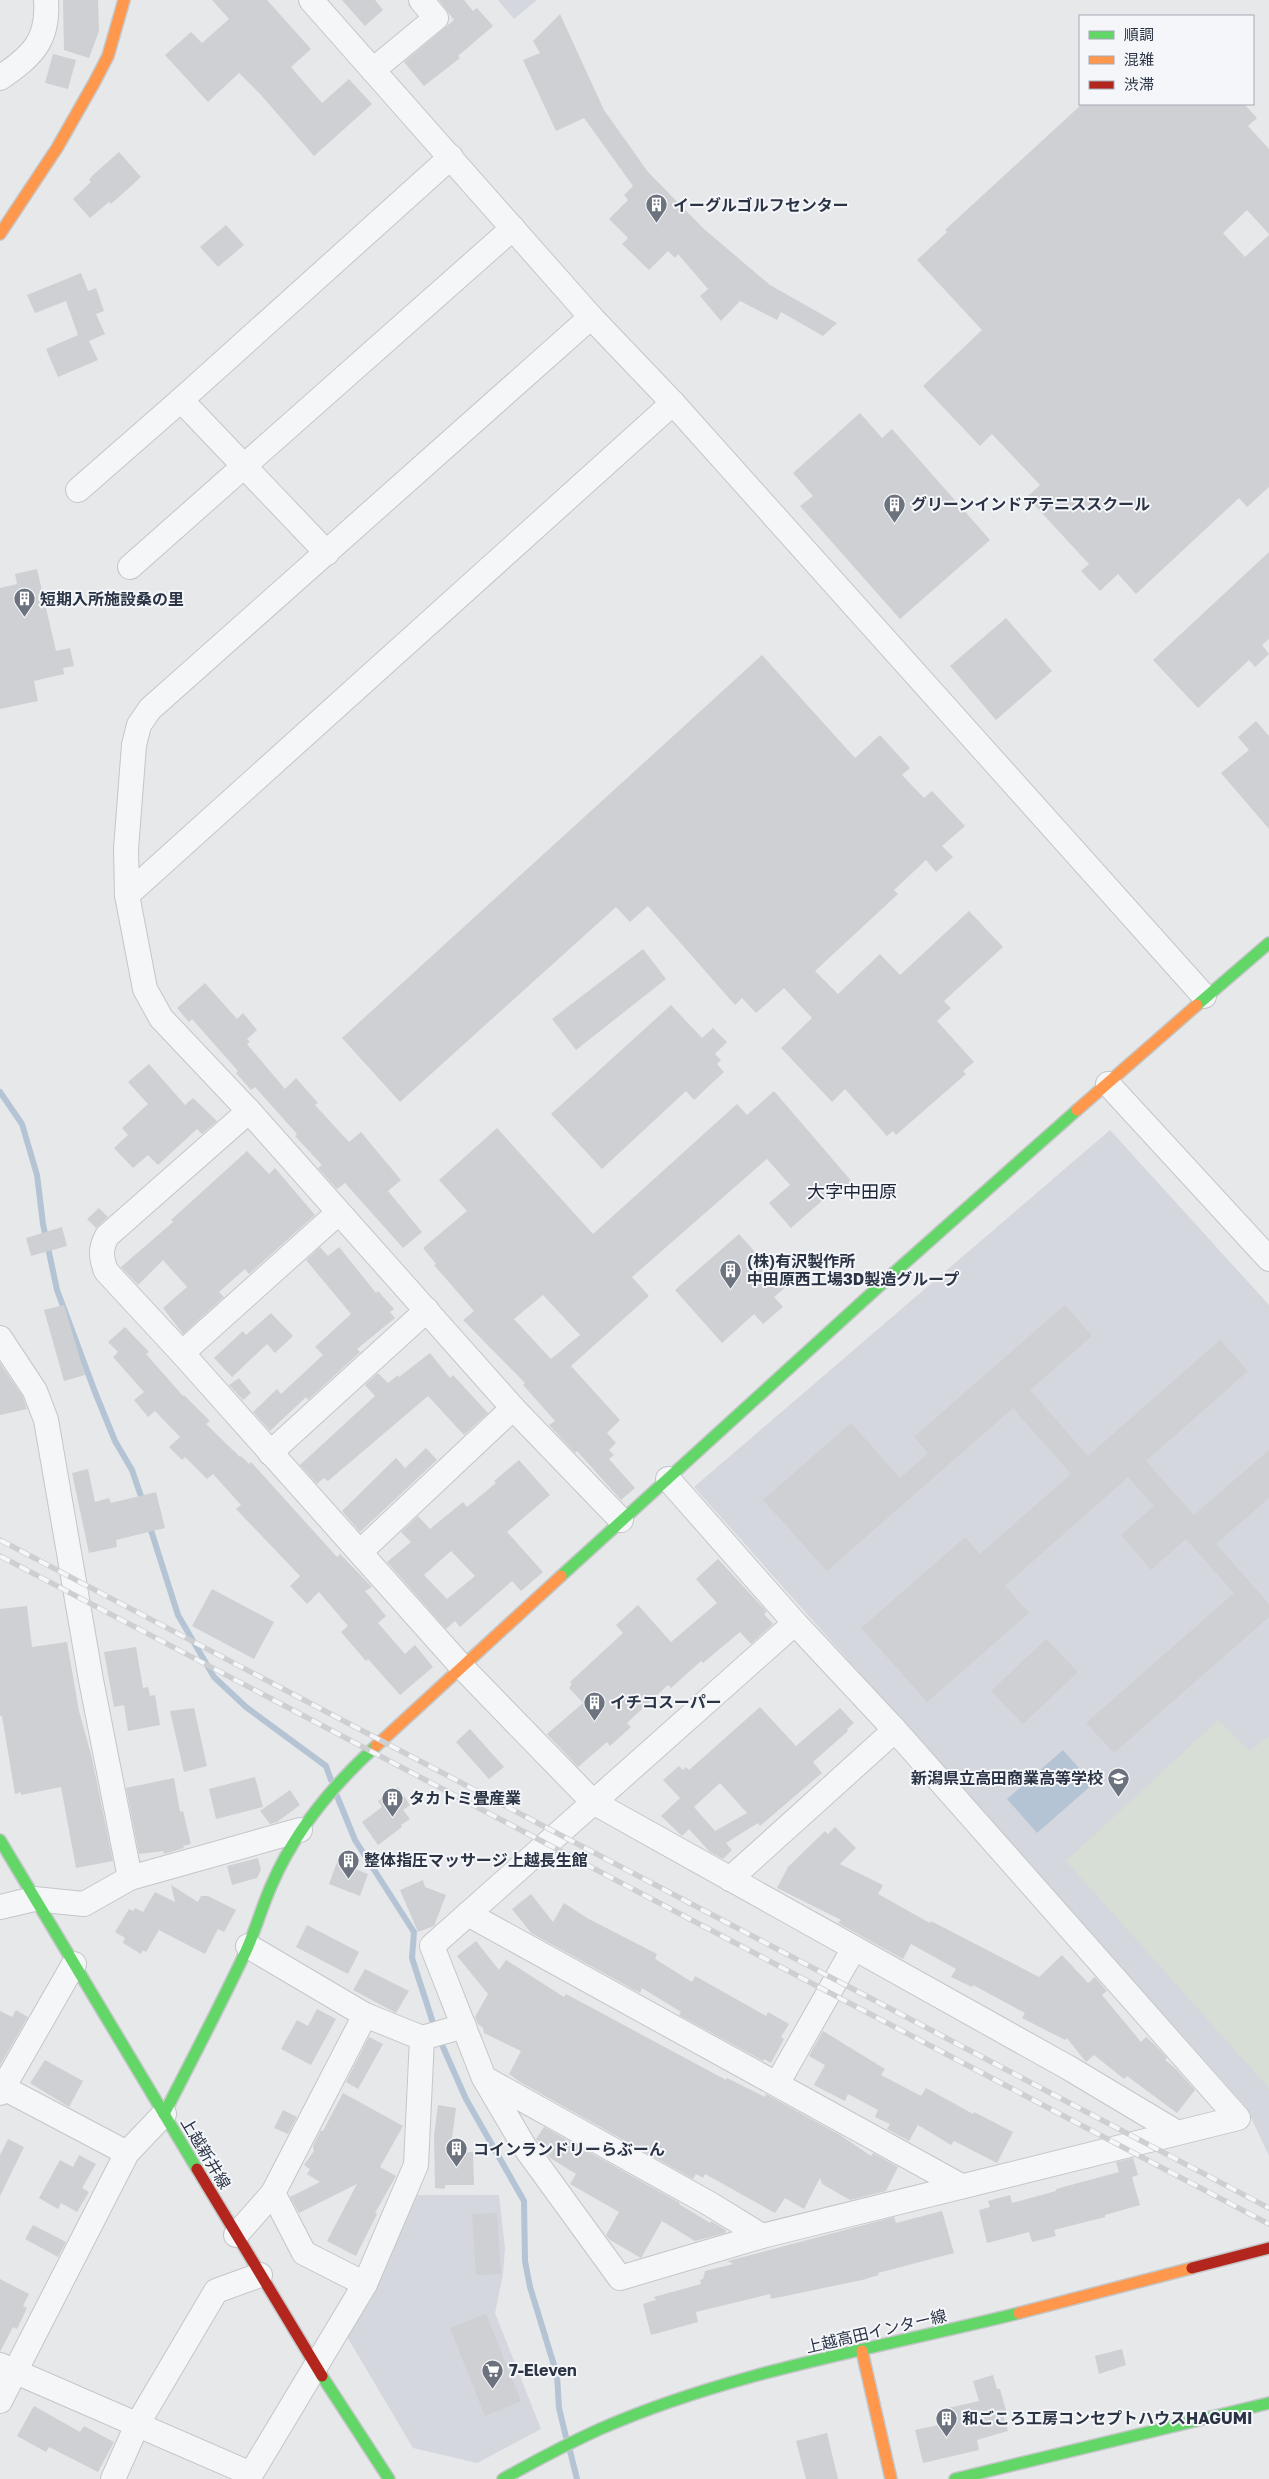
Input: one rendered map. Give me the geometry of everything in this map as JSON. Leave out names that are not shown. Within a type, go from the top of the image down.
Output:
[{"type":"street","points":[[0,78],[21,63],[38,45],[48,20],[46,0]]},
{"type":"street","points":[[0,234],[57,148],[94,83],[108,56],[124,0]]},
{"type":"street","points":[[311,0],[591,317],[673,403],[1204,996]]},
{"type":"street","points":[[373,70],[436,18],[421,0]]},
{"type":"street","points":[[78,490],[451,157]]},
{"type":"street","points":[[130,567],[513,228]]},
{"type":"street","points":[[591,317],[150,709],[139,725],[134,745],[126,849],[127,895],[144,988],[161,1018],[249,1111],[512,1408],[621,1520]]},
{"type":"street","points":[[181,400],[327,553]]},
{"type":"street","points":[[127,895],[673,403]]},
{"type":"street","points":[[0,2400],[7,2368],[127,2153],[164,2114],[248,1946],[272,1883],[300,1830],[350,1769],[956,1216],[1108,1084],[1204,996],[1269,943]]},
{"type":"street","points":[[1108,1084],[1269,1259]]},
{"type":"street","points":[[249,1111],[108,1236],[102,1246],[101,1258],[106,1271],[182,1353],[462,1667],[592,1802],[1070,2068],[1176,2132]]},
{"type":"street","points":[[182,1353],[338,1213]]},
{"type":"street","points":[[270,1453],[427,1310]]},
{"type":"street","points":[[0,1338],[35,1391],[47,1428],[91,1680],[130,1878]]},
{"type":"street","points":[[360,1552],[512,1408]]},
{"type":"street","points":[[668,1479],[795,1623],[895,1730],[1238,2118],[762,2236],[620,2278],[524,2146],[484,2078],[457,2028],[432,1946],[795,1623]]},
{"type":"street","points":[[730,1878],[895,1730]]},
{"type":"street","points":[[0,1907],[34,1899],[84,1904],[130,1878],[300,1830]]},
{"type":"street","name":"上越新井線","points":[[0,1840],[260,2275],[388,2479]]},
{"type":"street","points":[[468,1914],[961,2186]]},
{"type":"street","points":[[248,1946],[365,2015],[423,2038],[457,2028]]},
{"type":"street","points":[[776,2084],[854,1948]]},
{"type":"street","points":[[74,1964],[1,2089],[127,2153]]},
{"type":"street","points":[[236,2235],[273,2193],[365,2015]]},
{"type":"street","points":[[7,2368],[251,2474],[365,2284],[416,2165],[423,2038]]},
{"type":"street","points":[[484,2078],[710,2204],[762,2236]]},
{"type":"street","points":[[273,2193],[304,2253],[365,2284]]},
{"type":"street","name":"上越高田インター線","points":[[503,2479],[529,2463],[623,2419],[727,2383],[1076,2300],[1269,2248]]},
{"type":"street","points":[[113,2479],[137,2425],[216,2291],[260,2275]]},
{"type":"street","points":[[862,2351],[891,2479]]},
{"type":"street","points":[[955,2479],[1269,2403]]},
{"type":"shaded area","points":[[498,0],[537,0],[514,19]]},
{"type":"shaded area","name":"新潟県立高田商業高等学校","points":[[1110,1130],[1269,1305],[1269,2156],[1246,2107],[694,1487]]},
{"type":"shaded area","points":[[1218,1720],[1250,1751],[1269,1736],[1269,2090],[1066,1861]]},
{"type":"shaded area","points":[[412,2195],[499,2195],[505,2248],[503,2274],[495,2313],[541,2429],[477,2463],[413,2448],[346,2335]]},
{"type":"water","points":[[1063,1750],[1093,1784],[1037,1833],[1007,1799]]},
{"type":"building","points":[[63,0],[98,0],[99,31],[89,58],[64,50]]},
{"type":"building","points":[[212,0],[267,0],[311,49],[291,67],[322,103],[349,79],[372,104],[314,156],[261,95],[239,73],[208,102],[165,55],[191,32],[202,43],[229,19]]},
{"type":"building","points":[[342,0],[375,0],[383,10],[365,26]]},
{"type":"building","points":[[439,0],[464,0],[473,11],[477,8],[493,26],[458,56],[460,58],[424,86],[404,62],[454,20]]},
{"type":"building","points":[[560,14],[604,110],[648,172],[704,229],[770,285],[837,323],[823,336],[781,312],[777,320],[740,301],[721,321],[700,296],[708,289],[678,254],[675,258],[668,251],[649,270],[622,244],[628,238],[609,219],[628,200],[624,195],[633,186],[584,118],[556,131],[523,60],[540,53],[533,41]]},
{"type":"building","points":[[53,54],[76,60],[68,89],[45,83]]},
{"type":"building","points":[[1081,105],[1245,105],[1257,118],[1248,126],[1269,149],[1269,234],[1247,210],[1223,233],[1245,257],[1269,235],[1269,487],[1247,507],[1239,498],[1136,594],[1118,574],[1100,591],[1081,571],[1089,564],[1027,497],[1040,485],[992,434],[980,446],[923,386],[982,330],[917,260],[947,232],[945,230]]},
{"type":"building","points":[[119,152],[141,177],[111,204],[109,202],[90,218],[73,199],[91,182],[89,180],[93,175]]},
{"type":"building","points":[[226,225],[244,245],[218,267],[200,247]]},
{"type":"building","points":[[81,273],[88,291],[96,288],[104,311],[96,314],[105,334],[89,341],[98,360],[58,377],[46,349],[78,335],[66,301],[35,313],[27,295]]},
{"type":"building","name":"グリーンインドアテニススクール","points":[[860,413],[882,438],[892,429],[990,540],[900,619],[800,506],[813,496],[793,473]]},
{"type":"building","points":[[1269,552],[1269,639],[1262,645],[1269,654],[1255,667],[1249,660],[1198,708],[1153,660]]},
{"type":"building","name":"短期入所施設桑の里","points":[[37,569],[56,651],[70,648],[74,666],[63,668],[64,674],[34,681],[38,701],[0,709],[0,588],[17,584],[15,574]]},
{"type":"building","points":[[1006,618],[1052,671],[996,720],[950,666]]},
{"type":"building","points":[[762,655],[855,758],[880,735],[910,768],[902,775],[924,798],[932,791],[965,826],[942,846],[953,857],[936,872],[926,860],[894,890],[898,894],[815,971],[838,994],[880,954],[900,975],[969,911],[1003,947],[944,1001],[951,1008],[937,1021],[974,1062],[963,1071],[966,1074],[896,1135],[893,1131],[887,1136],[845,1089],[832,1102],[781,1048],[812,1018],[784,988],[756,1013],[742,998],[735,1005],[648,906],[630,922],[616,907],[400,1102],[342,1038]]},
{"type":"building","points":[[1256,721],[1269,736],[1269,829],[1221,773],[1249,750],[1238,737]]},
{"type":"building","points":[[643,949],[666,979],[576,1050],[552,1019]]},
{"type":"building","points":[[205,983],[237,1019],[243,1013],[257,1030],[247,1039],[250,1042],[247,1044],[285,1089],[296,1078],[318,1103],[315,1105],[349,1142],[361,1132],[401,1180],[388,1191],[422,1232],[403,1248],[345,1183],[337,1189],[318,1168],[322,1165],[295,1136],[297,1134],[255,1087],[251,1090],[236,1073],[238,1071],[192,1019],[189,1022],[177,1008]]},
{"type":"building","points":[[671,1005],[702,1038],[713,1028],[727,1042],[715,1054],[721,1060],[717,1064],[724,1072],[694,1100],[686,1091],[602,1169],[551,1114]]},
{"type":"building","points":[[149,1064],[185,1105],[193,1098],[217,1121],[202,1134],[197,1129],[158,1165],[148,1155],[133,1168],[114,1148],[128,1135],[122,1128],[148,1104],[128,1082]]},
{"type":"building","points":[[774,1091],[853,1183],[836,1198],[831,1193],[791,1228],[769,1203],[790,1185],[767,1159],[632,1277],[649,1296],[571,1366],[620,1420],[607,1433],[616,1443],[609,1450],[614,1455],[609,1459],[635,1488],[621,1500],[577,1451],[575,1453],[549,1425],[555,1421],[523,1385],[525,1383],[463,1320],[474,1311],[434,1265],[436,1264],[423,1248],[467,1211],[439,1180],[497,1128],[593,1234],[737,1104],[747,1115]],"holes":[[[543,1295],[580,1335],[551,1359],[514,1319]]]},
{"type":"building","points":[[247,1151],[269,1174],[275,1168],[315,1215],[249,1274],[245,1269],[219,1292],[224,1297],[183,1334],[163,1308],[187,1287],[163,1260],[138,1285],[121,1267],[173,1222],[171,1220]]},
{"type":"building","points":[[99,1208],[108,1217],[96,1228],[87,1219]]},
{"type":"building","points":[[62,1227],[67,1246],[31,1256],[26,1238]]},
{"type":"building","name":"(株)有沢製作所 中田原西工場3D製造グループ","points":[[739,1234],[786,1287],[774,1297],[783,1307],[763,1324],[754,1314],[722,1343],[675,1290]]},
{"type":"building","points":[[320,1247],[328,1256],[339,1247],[376,1293],[378,1291],[394,1309],[390,1312],[395,1318],[357,1349],[360,1352],[308,1400],[306,1397],[270,1431],[253,1412],[277,1389],[281,1394],[323,1355],[315,1347],[351,1314],[306,1260]]},
{"type":"building","points":[[64,1305],[85,1375],[64,1381],[44,1310]]},
{"type":"building","points":[[1065,1305],[1092,1336],[1030,1390],[1088,1456],[1220,1340],[1248,1371],[1146,1461],[1194,1515],[1269,1450],[1269,1498],[1216,1544],[1269,1604],[1269,1617],[1114,1753],[1086,1723],[1234,1593],[1186,1539],[1151,1570],[1121,1535],[1154,1506],[1128,1477],[1005,1586],[1029,1613],[927,1702],[861,1628],[965,1537],[980,1554],[1071,1474],[1013,1408],[827,1571],[763,1500],[851,1423],[900,1478],[928,1453],[914,1437]]},
{"type":"building","points":[[271,1313],[293,1336],[275,1353],[267,1344],[232,1377],[214,1358],[243,1331],[246,1335]]},
{"type":"building","points":[[125,1327],[149,1352],[146,1354],[183,1396],[210,1421],[206,1424],[240,1457],[249,1464],[251,1462],[337,1557],[340,1554],[372,1587],[365,1591],[386,1616],[378,1623],[405,1654],[415,1645],[433,1667],[400,1695],[368,1659],[366,1661],[341,1632],[348,1626],[319,1592],[307,1604],[290,1586],[300,1576],[236,1509],[241,1505],[213,1474],[207,1479],[185,1457],[182,1460],[169,1447],[180,1437],[155,1411],[148,1417],[134,1400],[144,1392],[113,1357],[118,1352],[108,1342]]},
{"type":"building","points":[[430,1353],[450,1378],[453,1375],[488,1413],[464,1435],[428,1396],[328,1481],[324,1478],[317,1484],[300,1465],[375,1396],[365,1385],[378,1373],[388,1383],[398,1375],[399,1377]]},
{"type":"building","points":[[0,1363],[23,1397],[27,1409],[0,1415]]},
{"type":"building","points":[[239,1378],[251,1393],[243,1400],[229,1385]]},
{"type":"building","points":[[426,1448],[437,1460],[360,1532],[342,1511],[396,1458],[405,1468]]},
{"type":"building","points":[[519,1460],[550,1495],[507,1532],[543,1572],[521,1591],[512,1581],[460,1627],[455,1621],[446,1629],[387,1562],[411,1542],[401,1532],[418,1516],[430,1529],[463,1502],[467,1507],[496,1483],[494,1481]],"holes":[[[451,1551],[475,1576],[447,1599],[424,1575]]]},
{"type":"building","points":[[88,1469],[95,1502],[109,1498],[111,1503],[156,1492],[165,1528],[116,1540],[117,1547],[89,1553],[72,1473]]},
{"type":"building","points":[[718,1559],[767,1612],[764,1614],[773,1624],[751,1644],[740,1632],[703,1663],[701,1661],[671,1688],[668,1685],[627,1723],[631,1727],[610,1746],[607,1742],[578,1767],[547,1734],[583,1703],[569,1688],[572,1684],[570,1682],[623,1633],[616,1625],[638,1605],[671,1642],[717,1603],[696,1579]]},
{"type":"building","points":[[212,1589],[274,1622],[254,1659],[192,1626]]},
{"type":"building","points":[[27,1606],[32,1647],[67,1642],[79,1711],[92,1758],[113,1861],[76,1868],[61,1787],[21,1795],[21,1792],[15,1794],[2,1716],[0,1716],[0,1609]]},
{"type":"building","points":[[1046,1639],[1078,1672],[1023,1724],[991,1691]]},
{"type":"building","points":[[136,1647],[143,1688],[148,1687],[150,1696],[155,1695],[160,1725],[128,1731],[124,1705],[114,1707],[104,1652]]},
{"type":"building","points":[[760,1707],[796,1746],[840,1708],[854,1723],[847,1729],[848,1731],[813,1762],[822,1773],[760,1826],[758,1823],[726,1843],[732,1850],[723,1859],[709,1851],[689,1829],[682,1836],[661,1816],[680,1798],[663,1780],[679,1766],[683,1770],[686,1767],[689,1770]],"holes":[[[720,1783],[747,1813],[715,1831],[694,1807]]]},
{"type":"building","points":[[194,1708],[207,1766],[184,1772],[170,1711]]},
{"type":"building","points":[[470,1729],[504,1767],[489,1779],[456,1742]]},
{"type":"building","points":[[255,1777],[263,1807],[216,1819],[209,1789]]},
{"type":"building","points":[[174,1778],[180,1812],[183,1811],[191,1844],[164,1854],[163,1851],[139,1854],[126,1788]]},
{"type":"building","name":"タカトミ畳産業","points":[[398,1787],[410,1805],[403,1810],[410,1819],[378,1845],[362,1822],[382,1807],[378,1801]]},
{"type":"building","points":[[290,1790],[300,1805],[277,1822],[270,1824],[260,1811]]},
{"type":"building","points":[[835,1827],[856,1848],[840,1864],[883,1885],[878,1894],[930,1923],[931,1921],[1039,1977],[1062,1955],[1088,1983],[1095,1977],[1107,1991],[1102,1995],[1141,2042],[1146,2037],[1154,2044],[1167,2058],[1165,2060],[1195,2090],[1177,2113],[1127,2076],[1124,2079],[1094,2055],[1086,2062],[1067,2038],[1065,2040],[1022,2018],[1025,2013],[973,1985],[972,1987],[951,1977],[956,1969],[911,1944],[903,1959],[838,1923],[841,1920],[777,1888],[788,1867],[825,1831],[828,1834]]},
{"type":"building","points":[[258,1858],[261,1870],[257,1878],[232,1885],[227,1866]]},
{"type":"building","name":"整体指圧マッサージ上越長生館","points":[[337,1862],[368,1874],[360,1896],[329,1884]]},
{"type":"building","points":[[423,1880],[425,1887],[446,1895],[434,1926],[418,1932],[400,1890]]},
{"type":"building","points":[[171,1885],[198,1902],[201,1896],[208,1896],[236,1910],[224,1932],[218,1929],[205,1954],[159,1930],[146,1952],[143,1950],[141,1954],[123,1943],[125,1938],[115,1932],[129,1909],[133,1911],[135,1908],[143,1912],[155,1892],[175,1902]]},
{"type":"building","points":[[531,1894],[553,1922],[564,1903],[587,1918],[657,1954],[655,1959],[692,1982],[695,1976],[766,2016],[768,2012],[789,2024],[781,2037],[784,2039],[771,2063],[764,2059],[763,2061],[679,2015],[681,2012],[642,1988],[640,1993],[531,1933],[512,1909]]},
{"type":"building","points":[[307,1925],[359,1952],[348,1974],[296,1947]]},
{"type":"building","points":[[476,1941],[499,1970],[506,1960],[564,1997],[566,1994],[726,2080],[727,2078],[765,2097],[766,2094],[840,2135],[871,2156],[873,2153],[898,2167],[886,2191],[850,2200],[822,2184],[820,2178],[804,2209],[785,2198],[775,2213],[705,2174],[703,2178],[696,2174],[693,2179],[520,2082],[509,2074],[521,2051],[484,2033],[483,2028],[478,2024],[475,2017],[488,1994],[457,1956]]},
{"type":"building","points":[[365,1969],[409,1991],[396,2013],[353,1990]]},
{"type":"building","points":[[317,2009],[336,2019],[311,2065],[281,2049],[297,2020],[308,2026]]},
{"type":"building","points":[[16,2010],[28,2017],[0,2065],[0,2011],[12,2017]]},
{"type":"building","points":[[823,2031],[885,2069],[881,2075],[921,2096],[926,2088],[973,2114],[974,2112],[1013,2132],[997,2163],[954,2141],[951,2145],[918,2125],[909,2141],[887,2129],[890,2124],[875,2117],[878,2110],[848,2094],[845,2101],[814,2085],[825,2065],[809,2056]]},
{"type":"building","points":[[369,2037],[383,2044],[358,2089],[346,2082]]},
{"type":"building","points":[[45,2060],[83,2081],[69,2107],[30,2083]]},
{"type":"building","points":[[343,2093],[403,2126],[380,2167],[396,2176],[375,2213],[377,2214],[356,2256],[327,2241],[357,2184],[299,2213],[290,2197],[320,2182],[307,2174],[310,2169],[304,2165],[314,2151],[313,2146],[321,2130],[323,2131]]},
{"type":"building","points":[[438,2105],[456,2108],[450,2153],[473,2152],[474,2185],[445,2185],[445,2189],[435,2188],[434,2135]]},
{"type":"building","points":[[283,2110],[297,2117],[288,2134],[274,2128]]},
{"type":"building","points":[[544,2127],[680,2203],[710,2223],[711,2221],[726,2230],[725,2233],[695,2241],[662,2221],[641,2258],[610,2240],[606,2235],[619,2212],[570,2184],[576,2174],[550,2158],[543,2148],[544,2146],[536,2139]]},
{"type":"building","points":[[8,2139],[24,2147],[0,2196],[0,2155]]},
{"type":"building","points":[[79,2155],[96,2164],[82,2188],[89,2192],[77,2212],[61,2203],[58,2209],[39,2198],[60,2160],[73,2167]]},
{"type":"building","points":[[1133,2158],[1138,2175],[1132,2177],[1140,2205],[1105,2215],[1105,2217],[1054,2230],[1056,2236],[1032,2242],[1029,2232],[987,2243],[979,2210],[990,2207],[988,2201],[1010,2195],[1012,2203],[1056,2191],[1056,2189],[1119,2172],[1116,2162]]},
{"type":"building","points":[[942,2211],[954,2253],[878,2273],[879,2275],[862,2280],[771,2299],[770,2294],[696,2312],[698,2322],[651,2335],[643,2304],[656,2300],[654,2297],[701,2284],[700,2280],[703,2279],[705,2271],[733,2264],[728,2261],[894,2217],[896,2223]]},
{"type":"building","points":[[497,2213],[501,2274],[476,2275],[472,2214]]},
{"type":"building","points":[[33,2225],[66,2242],[58,2257],[25,2239]]},
{"type":"building","points":[[0,2279],[29,2294],[23,2306],[27,2308],[17,2329],[13,2327],[0,2352]]},
{"type":"building","points":[[486,2314],[521,2401],[485,2416],[450,2328]]},
{"type":"building","points":[[1122,2349],[1126,2365],[1099,2374],[1095,2356]]},
{"type":"building","points":[[993,2375],[997,2389],[1000,2389],[1007,2414],[1003,2415],[1008,2431],[977,2440],[979,2450],[923,2463],[915,2430],[952,2422],[948,2408],[979,2401],[973,2381]]},
{"type":"building","points":[[34,2406],[80,2432],[84,2426],[114,2442],[98,2472],[49,2447],[46,2452],[17,2436]]},
{"type":"building","points":[[827,2433],[838,2479],[806,2479],[796,2441]]},
{"type":"waterway","points":[[0,1092],[22,1124],[37,1175],[43,1224],[57,1290],[95,1392],[115,1441],[132,1470],[143,1502]]},
{"type":"waterway","points":[[149,1524],[178,1615],[214,1677],[246,1707],[326,1766],[331,1780]]},
{"type":"waterway","points":[[337,1796],[355,1840],[414,1932],[412,1958],[435,2029]]},
{"type":"waterway","points":[[439,2038],[466,2099],[524,2201],[525,2261],[530,2287],[557,2375],[559,2408],[566,2437]]},
{"type":"waterway","points":[[570,2451],[577,2479]]},
{"type":"railway","points":[[0,1540],[1269,2208]]},
{"type":"railway","points":[[0,1556],[1269,2224]]},
{"type":"traffic: fast","points":[[1197,1005],[1269,943]]},
{"type":"traffic: fast","points":[[561,1576],[897,1270],[1077,1110]]},
{"type":"traffic: fast","points":[[164,2114],[246,1951],[281,1864],[316,1810],[376,1746]]},
{"type":"traffic: fast","points":[[0,1840],[197,2169]]},
{"type":"traffic: fast","points":[[503,2479],[600,2429],[701,2391],[806,2362],[1019,2313]]},
{"type":"traffic: fast","points":[[322,2376],[389,2479]]},
{"type":"traffic: fast","points":[[955,2479],[1269,2403]]},
{"type":"traffic: slow","points":[[0,234],[57,148],[94,83],[108,56],[124,0]]},
{"type":"traffic: slow","points":[[1077,1110],[1197,1005]]},
{"type":"traffic: slow","points":[[376,1746],[561,1576]]},
{"type":"traffic: slow","points":[[1019,2313],[1192,2268]]},
{"type":"traffic: slow","points":[[862,2351],[891,2479]]},
{"type":"traffic: jam","points":[[197,2169],[322,2376]]},
{"type":"traffic: jam","points":[[1192,2268],[1269,2248]]},
{"type":"place","name":"イーグルゴルフセンター","points":[[657,224]]},
{"type":"place","name":"グリーンインドアテニススクール","points":[[895,523]]},
{"type":"place","name":"短期入所施設桑の里","points":[[24,618]]},
{"type":"place","name":"(株)有沢製作所 中田原西工場3D製造グループ","points":[[731,1289]]},
{"type":"place","name":"イチコスーパー","points":[[594,1721]]},
{"type":"place","name":"新潟県立高田商業高等学校","points":[[1119,1797]]},
{"type":"place","name":"タカトミ畳産業","points":[[393,1817]]},
{"type":"place","name":"整体指圧マッサージ上越長生館","points":[[348,1879]]},
{"type":"place","name":"コインランドリーらぶーん","points":[[457,2168]]},
{"type":"place","name":"7-Eleven","points":[[493,2389]]},
{"type":"place","name":"和ごころ工房コンセプトハウスHAGUMI","points":[[946,2437]]},
{"type":"district","name":"大字中田原","points":[[852,1192]]}]
